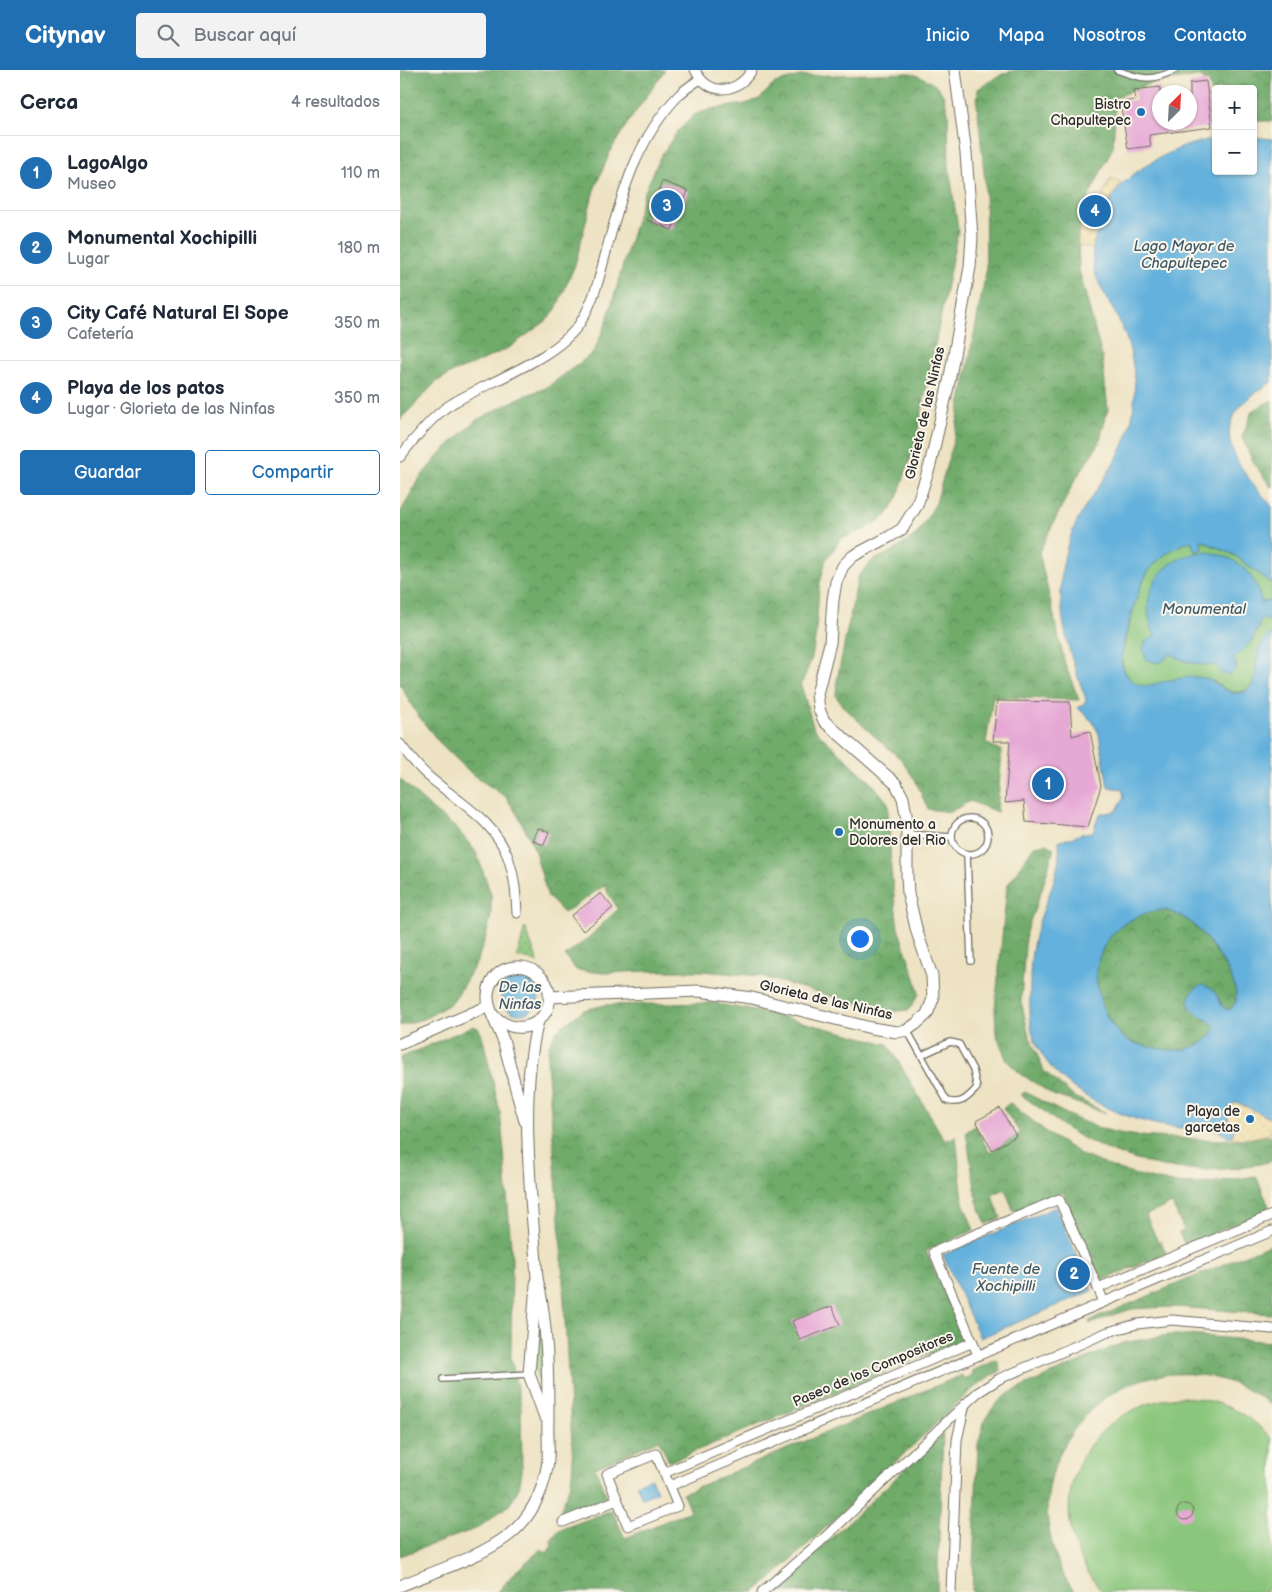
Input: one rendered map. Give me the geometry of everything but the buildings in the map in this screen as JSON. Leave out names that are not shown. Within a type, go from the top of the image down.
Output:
[{"type":"street","points":[[400,457],[414,438],[451,404],[559,346],[580,323],[596,288],[623,192],[638,155],[657,124],[697,74],[708,86],[728,89],[738,86],[752,70]]},
{"type":"street","name":"Glorieta de las Ninfas","points":[[549,997],[699,991],[752,998],[897,1032],[907,1030],[927,1014],[933,999],[932,976],[917,932],[908,894],[908,834],[904,798],[896,784],[824,721],[819,709],[817,694],[830,642],[836,582],[843,566],[852,556],[889,537],[902,528],[918,505],[930,465],[970,267],[972,237],[966,153],[955,70]]},
{"type":"street","points":[[400,744],[427,775],[476,814],[500,842],[509,859],[515,886],[517,914]]},
{"type":"street","points":[[405,1587],[481,1552],[510,1534],[528,1515],[541,1491],[547,1466],[548,1371],[542,1299],[537,1278],[527,1130],[531,1052],[538,1022],[546,1010],[549,997],[546,982],[540,974],[531,969],[513,967],[505,969],[496,975],[490,985],[488,996],[491,1011],[504,1043],[527,1130]]},
{"type":"street","points":[[491,1011],[502,1023],[511,1027],[522,1028],[538,1022]]},
{"type":"street","points":[[400,1044],[491,1011]]},
{"type":"street","name":"Paseo de los Compositores","points":[[664,1473],[973,1342],[934,1252],[1059,1199],[1098,1288]]},
{"type":"street","points":[[1104,1302],[1098,1288],[1272,1215]]},
{"type":"street","name":"Paseo de los Compositores","points":[[670,1486],[1272,1231]]},
{"type":"street","points":[[537,1278],[529,1374],[548,1424]]},
{"type":"street","points":[[762,1592],[820,1542],[987,1385],[1108,1332],[1137,1324],[1172,1320],[1272,1329]]},
{"type":"street","points":[[973,1342],[978,1356]]},
{"type":"street","points":[[951,1592],[957,1440],[965,1404]]},
{"type":"street","points":[[656,1454],[670,1486],[678,1506],[628,1526],[607,1474],[656,1454]]},
{"type":"street","points":[[563,1522],[617,1500]]},
{"type":"lane","points":[[1117,70],[1137,78],[1152,79],[1175,70]]},
{"type":"lane","points":[[968,818],[975,818],[981,821],[987,828],[988,836],[985,846],[977,854],[967,855],[957,849],[952,837],[956,825],[968,818]]},
{"type":"lane","points":[[908,834],[952,837]]},
{"type":"lane","points":[[967,855],[970,961]]},
{"type":"lane","points":[[907,1030],[947,1101],[956,1103],[967,1099],[977,1088],[974,1070],[959,1044],[950,1042],[922,1055]]},
{"type":"lane","points":[[443,1379],[529,1374]]},
{"type":"green space","points":[[400,70],[665,70],[611,150],[594,190],[575,265],[556,309],[546,321],[510,347],[475,364],[453,372],[436,382],[400,420]]},
{"type":"green space","points":[[1017,70],[1272,70],[1272,121],[1257,121],[1257,85],[1212,85],[1212,95],[1209,82],[1198,76],[1149,84],[1116,97],[1113,147],[1089,196],[1078,234],[1079,270],[1102,357],[1108,409],[1099,443],[1075,480],[1039,552],[1065,664],[1079,700],[993,697],[986,743],[1002,751],[997,812],[970,801],[950,812],[928,809],[916,782],[902,760],[842,705],[836,696],[837,680],[858,577],[872,561],[895,550],[918,533],[936,503],[954,438],[986,272],[985,182],[977,103],[978,89],[1004,73]]},
{"type":"green space","points":[[910,73],[924,78],[938,87],[944,97],[948,112],[949,166],[958,230],[915,445],[896,501],[886,516],[864,530],[842,538],[826,559],[819,587],[816,633],[812,658],[801,685],[814,729],[873,784],[888,803],[891,870],[898,928],[919,994],[909,1010],[887,1012],[760,976],[702,971],[603,973],[576,970],[565,956],[587,939],[618,909],[604,886],[564,913],[548,897],[534,848],[520,819],[506,797],[473,775],[439,742],[416,713],[400,684],[400,513],[418,480],[439,455],[475,421],[521,397],[546,388],[593,353],[606,324],[643,196],[660,157],[677,132],[694,115],[711,109],[745,104],[759,99],[775,83],[800,76]]},
{"type":"green space","points":[[1272,400],[1271,487],[1253,462],[1242,438],[1252,411]]},
{"type":"green space","name":"Monumental","points":[[1200,540],[1234,555],[1272,584],[1272,631],[1256,660],[1255,677],[1252,684],[1244,691],[1232,692],[1216,682],[1192,680],[1175,680],[1150,686],[1141,685],[1135,683],[1127,676],[1123,665],[1122,653],[1136,601],[1148,572],[1158,560],[1172,550],[1191,541],[1195,551]]},
{"type":"green space","points":[[400,779],[433,810],[457,829],[476,852],[491,894],[491,916],[477,962],[453,1002],[426,1018],[400,1026]]},
{"type":"green space","points":[[1046,844],[1054,848],[1042,889],[1026,932],[1021,1000],[1028,1032],[1044,1071],[1073,1096],[1106,1113],[1053,1095],[1021,1074],[1007,1061],[996,1033],[995,1009],[1007,886],[1034,846]]},
{"type":"green space","points":[[1164,910],[1186,919],[1204,936],[1227,970],[1236,992],[1236,1001],[1232,1008],[1224,1009],[1217,995],[1189,1002],[1197,1013],[1215,1027],[1212,1034],[1202,1043],[1182,1050],[1169,1050],[1143,1045],[1123,1037],[1113,1026],[1105,1011],[1098,989],[1096,972],[1100,956],[1112,935],[1130,920],[1141,915]]},
{"type":"green space","points":[[525,927],[538,963],[516,957]]},
{"type":"green space","points":[[713,1003],[771,1014],[888,1044],[945,1141],[956,1136],[963,1202],[974,1230],[926,1251],[964,1339],[669,1462],[659,1440],[595,1468],[607,1497],[566,1515],[560,1511],[571,1482],[573,1464],[561,1246],[547,1059],[549,1045],[557,1030],[584,1010],[605,1005]]},
{"type":"green space","points":[[473,1026],[478,1028],[482,1035],[500,1112],[512,1260],[511,1358],[521,1406],[522,1472],[519,1488],[510,1504],[478,1528],[400,1556],[400,1058]]},
{"type":"green space","points":[[1025,1092],[1085,1122],[1124,1134],[1225,1140],[1272,1135],[1272,1161],[1219,1170],[1192,1170],[1166,1167],[1141,1161],[1116,1153],[1067,1129],[1021,1095]]},
{"type":"green space","points":[[1010,1103],[1053,1137],[1084,1156],[1122,1171],[1157,1180],[1185,1184],[1210,1183],[1256,1176],[1270,1209],[1185,1245],[1179,1233],[1184,1230],[1172,1204],[1146,1215],[1158,1242],[1161,1241],[1166,1253],[1101,1281],[1063,1192],[1014,1212],[1005,1189],[992,1195],[1001,1218],[986,1224],[977,1201],[966,1132],[975,1126],[990,1153],[1020,1133],[1003,1108]]},
{"type":"green space","points":[[1272,1244],[1272,1314],[1176,1307],[1147,1308],[1132,1309],[1090,1324],[1089,1321]]},
{"type":"green space","points":[[539,1298],[546,1394],[543,1394],[536,1375],[535,1362]]},
{"type":"green space","points":[[1169,1335],[1272,1342],[1272,1405],[1246,1389],[1218,1379],[1190,1374],[1162,1375],[1135,1382],[1109,1395],[1087,1414],[1068,1439],[1057,1461],[1050,1485],[1047,1509],[1052,1542],[1062,1572],[1075,1592],[972,1592],[978,1444],[985,1419],[992,1409],[1011,1392],[1122,1343]]},
{"type":"green space","points":[[997,1360],[1001,1371],[974,1388],[755,1592],[498,1592],[514,1573],[541,1549],[547,1553],[552,1546],[551,1540],[559,1530],[612,1510],[625,1538],[690,1511],[683,1493],[962,1375],[964,1379],[973,1375],[972,1371]]},
{"type":"green space","points":[[1179,1397],[1206,1400],[1230,1408],[1252,1421],[1272,1439],[1272,1584],[1265,1592],[1103,1592],[1082,1562],[1071,1530],[1070,1499],[1076,1470],[1091,1443],[1114,1422],[1143,1406]]},
{"type":"green space","points":[[943,1434],[937,1592],[771,1592],[815,1553]]},
{"type":"sand","points":[[1111,178],[1122,184],[1106,206],[1093,250],[1089,247],[1078,246],[1078,234],[1089,200],[1092,205],[1098,205]]},
{"type":"sand","name":"Playa de garcetas","points":[[1238,1102],[1271,1117],[1272,1128],[1269,1134],[1247,1139],[1232,1138],[1235,1128],[1240,1126],[1231,1122],[1227,1113],[1232,1105]]},
{"type":"water","name":"Lago Mayor de Chapultepec","points":[[1257,137],[1272,139],[1272,382],[1242,404],[1234,416],[1230,427],[1230,439],[1241,467],[1272,507],[1272,584],[1234,555],[1201,540],[1203,549],[1195,552],[1191,541],[1179,546],[1157,562],[1144,579],[1131,618],[1124,646],[1122,665],[1128,677],[1134,682],[1146,686],[1182,678],[1197,677],[1209,680],[1232,692],[1243,692],[1253,682],[1260,646],[1264,639],[1272,633],[1272,1119],[1236,1102],[1228,1108],[1228,1121],[1235,1128],[1230,1138],[1213,1129],[1172,1127],[1138,1120],[1106,1107],[1082,1094],[1060,1077],[1043,1056],[1036,1044],[1030,1021],[1030,981],[1033,944],[1058,864],[1059,841],[1093,832],[1101,813],[1117,810],[1124,797],[1122,789],[1108,787],[1099,734],[1093,722],[1078,708],[1085,703],[1086,699],[1069,649],[1061,601],[1061,577],[1065,553],[1074,529],[1087,504],[1120,452],[1129,430],[1134,406],[1133,367],[1128,342],[1095,271],[1093,254],[1095,238],[1107,206],[1117,190],[1126,181],[1162,156],[1212,140],[1212,175],[1257,175]],"holes":[[[1164,910],[1177,914],[1196,927],[1212,946],[1233,981],[1236,1002],[1228,1010],[1223,1007],[1212,989],[1202,985],[1197,988],[1190,995],[1190,1006],[1197,1014],[1215,1027],[1214,1031],[1206,1040],[1194,1047],[1182,1050],[1169,1050],[1130,1041],[1115,1030],[1101,1002],[1096,972],[1105,945],[1120,927],[1130,920],[1152,912]]]},
{"type":"water","name":"Monumental","points":[[1205,552],[1234,561],[1255,582],[1261,602],[1272,601],[1272,621],[1261,619],[1251,641],[1233,658],[1236,662],[1236,669],[1230,675],[1221,673],[1217,665],[1192,663],[1170,653],[1162,661],[1153,662],[1146,659],[1143,650],[1145,642],[1155,636],[1148,606],[1150,592],[1156,580],[1165,569],[1176,561],[1189,555]]},
{"type":"water","name":"De las Ninfas","points":[[520,976],[533,982],[539,995],[533,1008],[520,1014],[507,1008],[501,995],[507,982]]},
{"type":"water","name":"Fuente de Xochipilli","points":[[1056,1207],[1092,1291],[980,1338],[943,1255]]},
{"type":"water","points":[[651,1478],[657,1492],[642,1498],[636,1484]]},
{"type":"place","name":"Bistro Chapultepec","points":[[1141,112]]},
{"type":"place","name":"City Café Natural El Sope","points":[[667,206]]},
{"type":"place","name":"Playa de los patos","points":[[1095,211]]},
{"type":"place","name":"LagoAlgo","points":[[1048,784]]},
{"type":"place","name":"Monumento a Dolores del Rio","points":[[839,832]]},
{"type":"place","name":"Playa de garcetas","points":[[1250,1119]]},
{"type":"place","name":"Monumental Xochipilli","points":[[1074,1274]]}]
